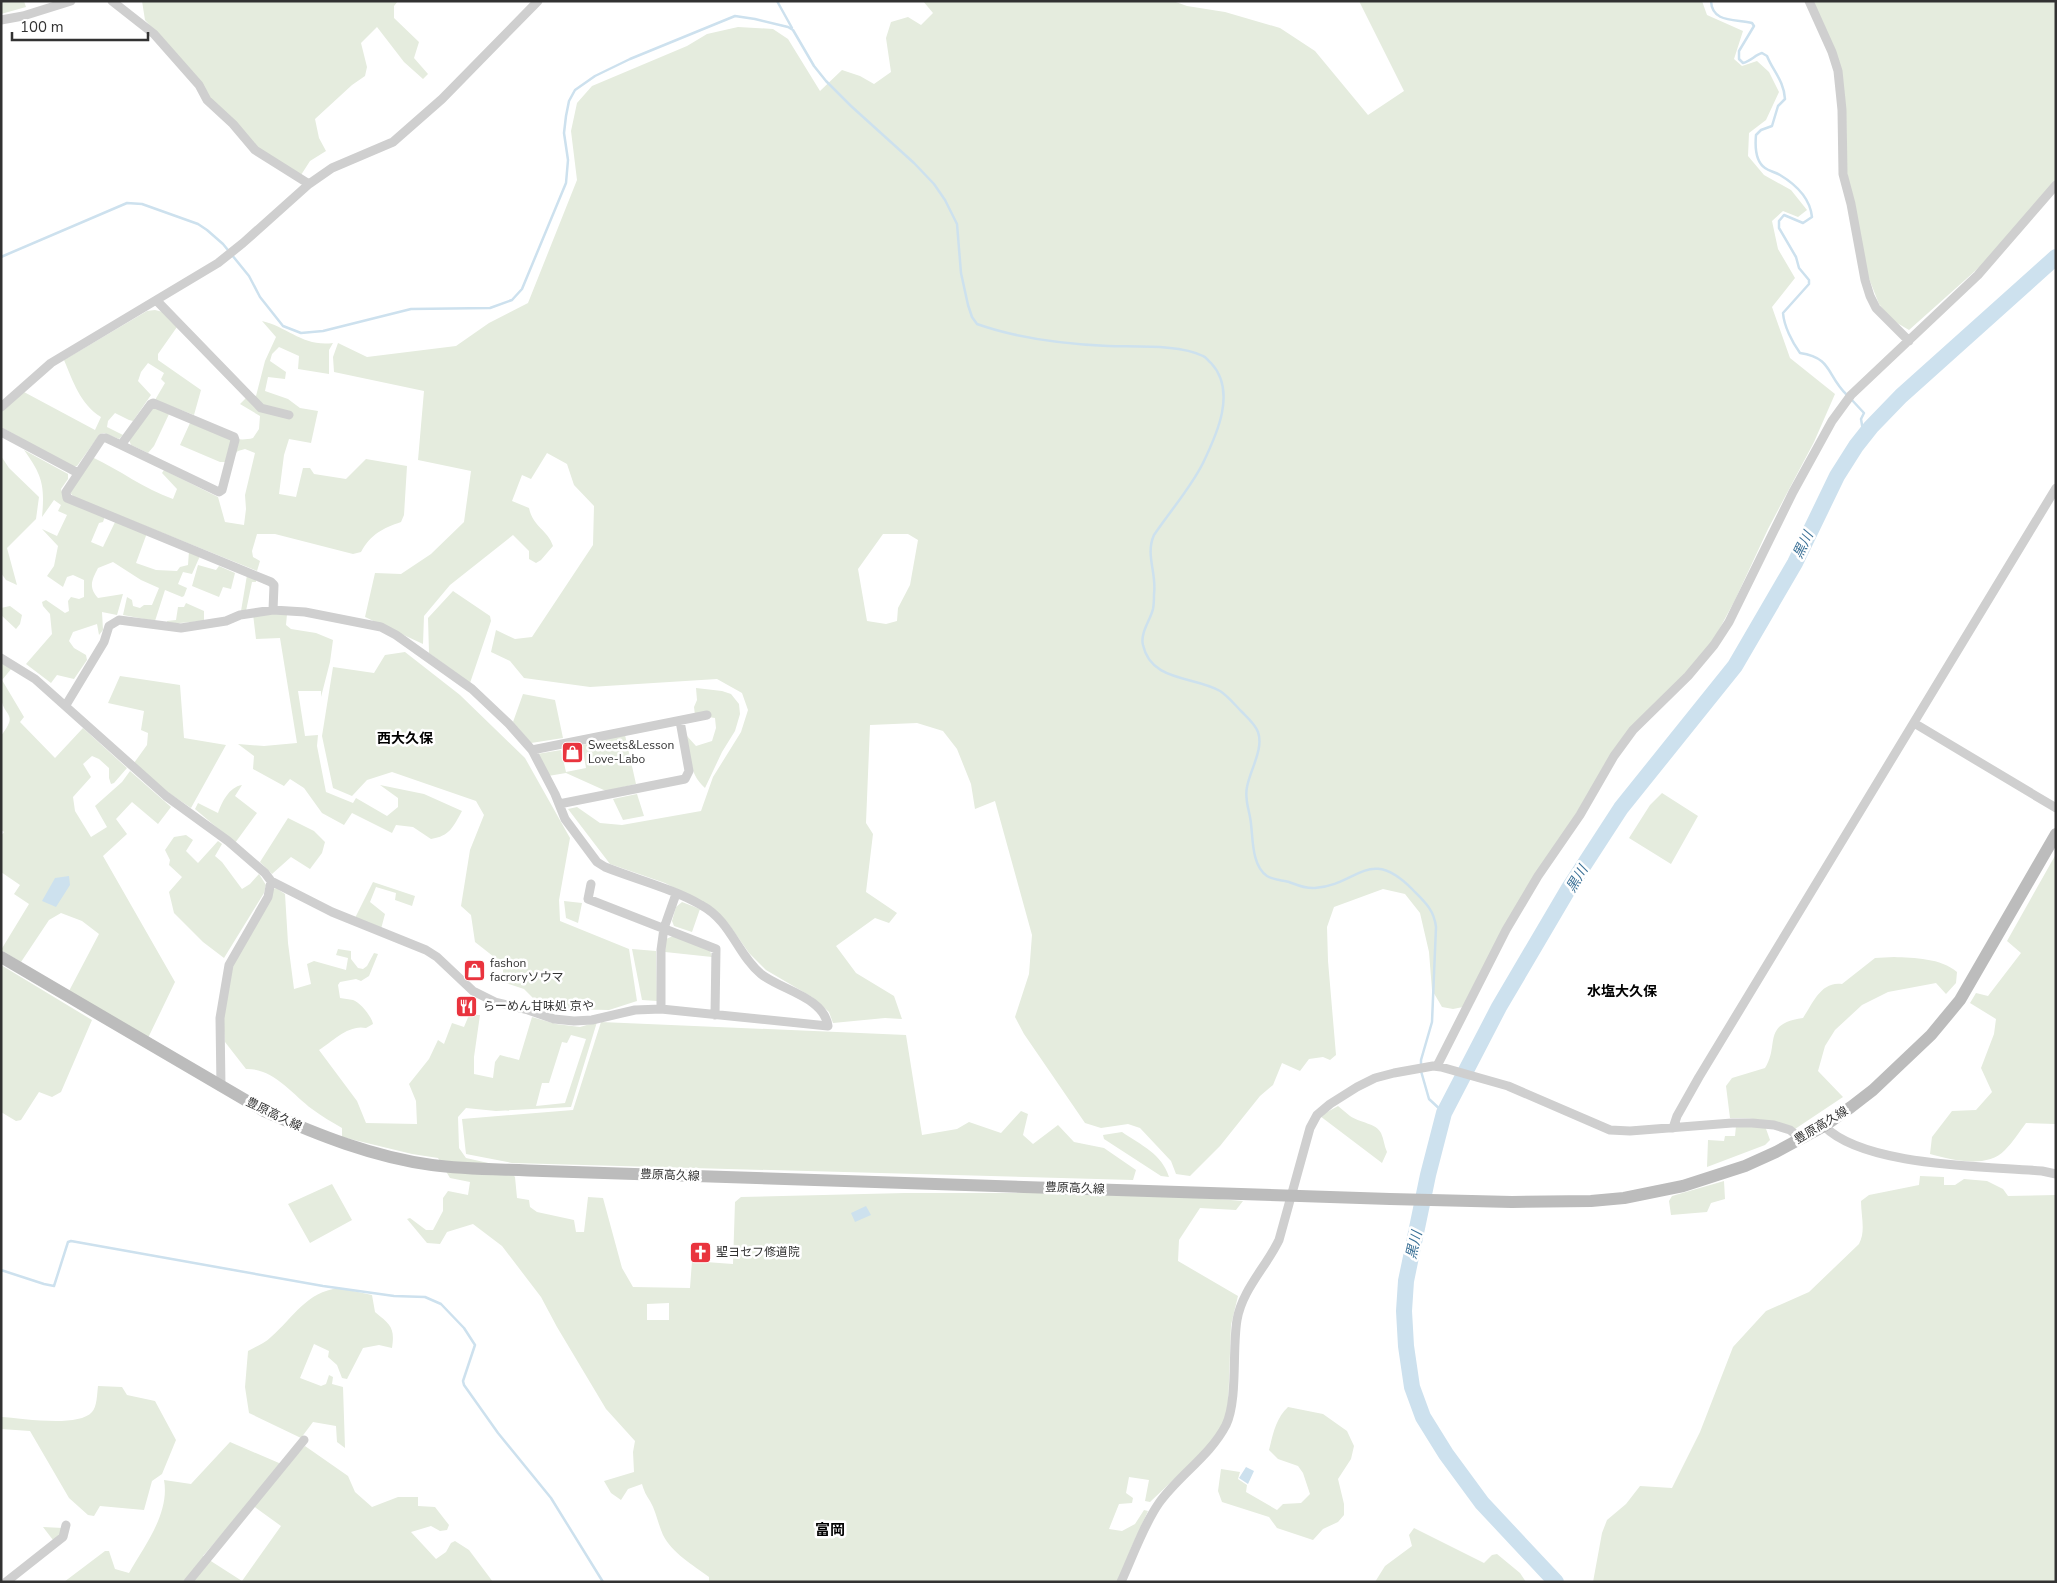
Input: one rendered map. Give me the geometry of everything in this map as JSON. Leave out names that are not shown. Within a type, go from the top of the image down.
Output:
[{"type":"main road","name":"豊原高久線","points":[[1,957],[264,1112],[360,1149],[396,1159],[432,1165],[553,1171],[1390,1199],[1457,1201],[1591,1200],[1684,1186],[1745,1166],[1776,1152],[1824,1126],[1873,1090],[1931,1035],[1960,1000],[2056,834]]},
{"type":"street","points":[[1,20],[23,16],[71,1]]},
{"type":"street","points":[[112,1],[154,34],[199,84],[207,100],[233,124],[255,150],[309,184]]},
{"type":"street","points":[[1,407],[51,364],[222,260],[309,184],[332,168],[393,142],[442,98],[538,1]]},
{"type":"street","points":[[1809,1],[1832,52],[1838,71],[1842,110],[1843,174],[1851,204],[1865,280],[1876,308],[1909,341]]},
{"type":"street","points":[[1437,1066],[1506,930],[1538,876],[1580,815],[1614,756],[1633,730],[1688,676],[1714,645],[1728,622],[1792,492],[1832,421],[1851,396],[1990,262],[2032,211],[2056,186]]},
{"type":"street","points":[[157,300],[262,408],[289,415]]},
{"type":"street","points":[[121,445],[151,404],[154,403],[234,437],[235,440],[222,490],[219,492],[106,438],[102,438],[66,492],[67,498],[270,582],[274,585],[272,610]]},
{"type":"street","points":[[1,432],[78,473]]},
{"type":"street","points":[[1673,1128],[1677,1116],[1699,1076],[2056,488]]},
{"type":"street","points":[[1,658],[28,674],[66,705],[166,796],[228,840],[265,872],[271,881],[338,914],[426,950],[437,957],[470,989],[495,1002],[554,1019],[574,1021],[592,1020],[635,1010],[661,1009],[828,1026],[827,1017],[820,1009],[759,973],[727,926],[704,906],[604,867],[597,862],[573,831],[532,750],[509,724],[472,689],[381,627],[305,612],[272,610],[240,615],[226,621],[182,628],[117,620],[109,626],[104,642],[66,705]]},
{"type":"street","points":[[532,750],[707,715]]},
{"type":"street","points":[[559,804],[685,779],[689,771],[680,721]]},
{"type":"street","points":[[1914,723],[2056,808]]},
{"type":"street","points":[[221,1087],[220,1018],[229,964],[268,897],[271,881]]},
{"type":"street","points":[[591,884],[588,899],[716,949],[715,1014]]},
{"type":"street","points":[[661,1009],[661,950],[664,928],[676,894]]},
{"type":"street","points":[[1121,1582],[1159,1502],[1210,1448],[1226,1424],[1231,1409],[1237,1321],[1241,1306],[1248,1291],[1272,1256],[1292,1195],[1310,1128],[1317,1115],[1330,1104],[1375,1078],[1413,1069],[1437,1066],[1490,1080],[1610,1130],[1630,1131],[1732,1123],[1774,1125],[1790,1130],[1800,1138]]},
{"type":"street","points":[[1824,1126],[1840,1138],[1889,1157],[2042,1171],[2056,1174]]},
{"type":"street","points":[[188,1582],[304,1440]]},
{"type":"street","points":[[6,1582],[62,1537],[66,1525]]},
{"type":"shaded area","points":[[1,1],[24,1],[26,7],[1,14]]},
{"type":"shaded area","points":[[142,1],[398,1],[394,6],[394,18],[419,42],[414,58],[428,74],[423,79],[404,62],[377,27],[361,43],[367,67],[365,76],[352,85],[315,119],[319,138],[326,151],[310,161],[301,175],[258,148],[209,98],[165,42],[145,20]]},
{"type":"shaded area","points":[[923,1],[1173,1],[1187,6],[1225,12],[1280,28],[1315,51],[1368,115],[1404,91],[1359,1],[1702,1],[1707,15],[1743,31],[1734,59],[1742,66],[1757,61],[1769,72],[1779,92],[1766,120],[1749,133],[1748,156],[1764,175],[1791,190],[1807,210],[1798,217],[1783,211],[1772,221],[1778,249],[1795,278],[1772,307],[1790,358],[1835,394],[1814,442],[1768,529],[1735,600],[1714,639],[1686,674],[1635,723],[1463,1007],[1453,1009],[1442,1007],[1432,990],[1429,952],[1420,913],[1405,894],[1383,889],[1334,907],[1327,927],[1336,1055],[1330,1060],[1323,1057],[1309,1059],[1300,1071],[1282,1063],[1273,1085],[1260,1096],[1220,1146],[1190,1176],[1176,1174],[1171,1161],[1140,1128],[1128,1124],[1101,1128],[1085,1123],[1024,1034],[1015,1017],[1029,974],[1032,935],[995,801],[975,809],[971,784],[957,749],[943,731],[917,723],[870,725],[866,823],[873,834],[866,892],[897,913],[889,923],[875,918],[836,946],[856,973],[894,996],[902,1019],[885,1018],[833,1023],[829,1012],[812,997],[766,970],[749,953],[728,923],[702,902],[665,883],[610,864],[568,809],[577,807],[600,823],[622,825],[701,811],[713,777],[741,732],[748,710],[742,693],[717,679],[590,687],[524,678],[510,661],[491,652],[496,630],[515,639],[532,637],[593,545],[594,506],[574,485],[567,464],[547,453],[531,479],[522,475],[512,501],[529,508],[534,520],[551,541],[553,546],[541,560],[536,563],[529,559],[529,551],[513,535],[450,585],[424,616],[423,644],[365,617],[375,573],[401,574],[431,554],[464,522],[471,471],[418,460],[424,391],[334,372],[333,357],[338,343],[367,357],[456,346],[489,323],[528,303],[577,180],[571,131],[577,103],[592,86],[687,46],[707,34],[738,27],[773,29],[788,39],[820,91],[842,70],[860,76],[874,84],[891,72],[886,38],[891,22],[908,17],[921,25],[933,13]],"holes":[[[883,534],[908,534],[918,540],[910,585],[898,608],[897,621],[886,624],[867,621],[858,569]]]},
{"type":"shaded area","points":[[1813,1],[2056,1],[2056,183],[1993,255],[1909,330],[1892,320],[1879,304],[1868,276],[1847,173],[1846,110]]},
{"type":"shaded area","points":[[147,311],[163,312],[177,327],[158,354],[158,360],[201,390],[194,415],[155,400],[165,383],[161,379],[164,373],[148,363],[141,372],[138,381],[151,395],[133,421],[115,413],[108,421],[107,427],[123,435],[119,439],[104,433],[100,434],[77,466],[73,467],[1,427],[1,411],[24,392],[95,430],[101,417],[82,399],[64,360]]},
{"type":"shaded area","points":[[262,321],[313,342],[333,343],[329,350],[329,374],[298,369],[299,356],[279,347],[272,354],[270,361],[286,372],[285,379],[268,377],[265,391],[288,399],[300,408],[318,411],[311,443],[289,439],[284,455],[279,494],[296,497],[303,468],[310,468],[314,474],[346,479],[366,459],[407,466],[404,515],[401,522],[378,532],[361,552],[353,554],[275,534],[257,534],[252,551],[253,557],[260,561],[257,571],[76,498],[71,494],[70,489],[92,457],[152,490],[173,499],[177,489],[162,473],[164,470],[218,497],[225,522],[244,525],[245,495],[255,453],[245,449],[238,451],[226,462],[220,462],[180,445],[190,423],[229,438],[237,439],[253,438],[259,429],[260,416],[240,404],[246,398],[256,396],[265,361],[276,337]]},
{"type":"shaded area","points":[[155,408],[169,414],[154,446],[148,453],[131,445],[129,440],[150,409]]},
{"type":"shaded area","points":[[24,450],[68,474],[68,479],[61,489],[64,498],[105,516],[103,522],[99,523],[91,542],[103,547],[116,520],[147,533],[136,563],[156,570],[177,571],[180,567],[188,565],[189,551],[200,556],[192,574],[183,572],[178,584],[187,588],[184,596],[182,597],[165,590],[155,621],[123,615],[127,597],[132,600],[133,606],[140,608],[144,605],[152,605],[159,588],[141,580],[113,562],[98,568],[92,587],[98,598],[123,594],[117,615],[102,612],[103,630],[99,635],[97,624],[73,632],[69,641],[74,648],[86,655],[87,660],[74,679],[57,675],[51,683],[26,664],[52,634],[50,614],[42,602],[46,600],[65,613],[69,611],[68,601],[71,597],[79,599],[84,597],[84,580],[73,575],[67,577],[63,587],[47,576],[54,566],[58,546],[42,529],[57,536],[67,515],[58,511],[61,505],[54,500],[42,517],[43,497],[41,481]]},
{"type":"shaded area","points":[[1,456],[9,468],[39,497],[36,519],[7,548],[17,585],[6,580],[1,573]]},
{"type":"shaded area","points":[[198,565],[216,570],[219,566],[235,573],[231,589],[223,587],[219,597],[192,586]]},
{"type":"shaded area","points":[[247,575],[256,580],[256,582],[252,582],[246,611],[241,611]]},
{"type":"shaded area","points":[[453,591],[490,616],[491,621],[470,683],[429,653],[428,618]]},
{"type":"shaded area","points":[[186,603],[204,611],[204,621],[167,624],[167,621],[176,620],[178,607],[184,607]]},
{"type":"shaded area","points":[[10,606],[22,615],[20,624],[16,629],[1,615],[1,608]]},
{"type":"shaded area","points":[[253,614],[287,614],[286,625],[291,629],[316,633],[333,640],[330,662],[321,697],[321,691],[298,691],[305,736],[318,735],[317,746],[326,792],[353,803],[356,798],[387,816],[398,807],[398,798],[380,785],[424,794],[462,811],[447,833],[431,839],[413,827],[396,825],[392,833],[352,813],[344,825],[322,813],[304,788],[290,779],[284,786],[253,769],[254,756],[238,744],[264,746],[297,743],[280,638],[256,639]]},
{"type":"shaded area","points":[[405,652],[460,695],[525,758],[570,838],[559,900],[560,921],[629,949],[637,1001],[609,1010],[561,1009],[536,1001],[524,989],[503,982],[503,964],[475,942],[471,915],[461,906],[470,850],[484,815],[476,801],[392,772],[367,780],[352,796],[333,788],[322,736],[333,667],[374,673],[385,655]]},
{"type":"shaded area","points":[[1,662],[12,668],[2,680],[24,717],[20,722],[55,758],[83,728],[127,768],[111,784],[109,768],[99,759],[92,756],[83,764],[91,777],[73,797],[75,811],[91,837],[107,827],[95,806],[122,782],[130,771],[171,807],[158,824],[132,802],[116,819],[127,834],[103,856],[175,982],[148,1038],[69,991],[99,934],[82,921],[61,913],[49,920],[21,962],[1,950],[29,904],[14,894],[20,885],[1,872],[1,836],[4,832],[1,830],[1,736],[10,719],[1,698]]},
{"type":"shaded area","points":[[120,676],[180,685],[184,738],[226,745],[191,808],[166,791],[134,763],[147,745],[148,733],[141,730],[144,711],[108,703]]},
{"type":"shaded area","points":[[696,688],[731,694],[739,704],[740,714],[735,731],[722,752],[705,788],[693,771],[687,736],[696,746],[712,741],[716,728],[715,718],[695,715]]},
{"type":"shaded area","points":[[523,694],[555,700],[563,738],[531,743],[513,722]]},
{"type":"shaded area","points":[[625,735],[636,784],[606,791],[566,773],[548,776],[537,754],[561,750],[566,772],[586,768],[582,745]]},
{"type":"shaded area","points":[[242,785],[235,796],[257,813],[235,843],[195,809],[198,803],[218,813],[230,792],[237,786]]},
{"type":"shaded area","points":[[1662,793],[1698,816],[1671,864],[1629,838],[1650,805]]},
{"type":"shaded area","points":[[637,794],[644,816],[623,820],[613,799]]},
{"type":"shaded area","points":[[288,818],[314,831],[325,842],[322,853],[310,869],[291,857],[272,874],[260,862]]},
{"type":"shaded area","points":[[186,835],[193,840],[186,851],[198,863],[218,841],[222,844],[215,856],[222,862],[242,889],[250,884],[259,874],[266,885],[264,893],[224,958],[203,942],[174,913],[169,892],[182,877],[169,865],[170,860],[165,850],[174,837]]},
{"type":"shaded area","points":[[2056,854],[2056,1126],[2055,1124],[2026,1123],[2005,1150],[1998,1156],[1989,1159],[1969,1161],[1948,1159],[1930,1154],[1932,1137],[1952,1111],[1976,1110],[1992,1092],[1981,1068],[1994,1034],[1996,1019],[1970,1003],[1976,993],[1988,996],[2021,953],[2007,941]]},
{"type":"shaded area","points":[[373,882],[415,896],[412,906],[395,900],[396,893],[376,887],[370,902],[385,914],[381,929],[355,918]]},
{"type":"shaded area","points":[[276,888],[285,894],[288,943],[294,989],[311,984],[307,964],[314,961],[346,970],[348,958],[336,955],[338,949],[351,951],[351,959],[358,968],[363,969],[367,966],[374,953],[378,954],[369,976],[361,981],[356,979],[340,982],[338,985],[340,998],[353,1000],[359,1004],[368,1014],[373,1024],[366,1028],[353,1028],[319,1050],[357,1101],[366,1123],[417,1124],[416,1101],[409,1084],[429,1059],[438,1040],[444,1044],[452,1023],[464,1027],[469,1015],[480,1015],[474,1057],[474,1074],[493,1078],[495,1062],[500,1055],[519,1060],[532,1017],[556,1024],[580,1027],[597,1022],[571,1107],[496,1111],[466,1108],[458,1117],[459,1148],[466,1158],[506,1167],[515,1177],[517,1198],[529,1200],[530,1207],[537,1212],[574,1220],[576,1232],[584,1232],[588,1197],[603,1198],[622,1268],[633,1287],[690,1288],[692,1261],[733,1264],[735,1202],[741,1197],[905,1193],[1143,1193],[1243,1201],[1236,1210],[1200,1208],[1179,1240],[1178,1261],[1238,1296],[1231,1325],[1228,1408],[1223,1424],[1208,1447],[1150,1502],[1145,1501],[1149,1480],[1129,1477],[1126,1493],[1133,1498],[1132,1503],[1119,1504],[1109,1529],[1122,1531],[1135,1524],[1144,1510],[1148,1511],[1118,1582],[709,1582],[709,1577],[683,1558],[667,1541],[642,1484],[628,1489],[621,1500],[611,1493],[604,1481],[634,1472],[633,1452],[635,1441],[606,1409],[541,1297],[502,1246],[473,1224],[447,1232],[440,1244],[427,1243],[407,1219],[410,1218],[426,1230],[433,1230],[443,1211],[443,1198],[448,1191],[468,1195],[470,1182],[450,1178],[438,1158],[412,1154],[342,1137],[342,1128],[312,1109],[282,1083],[265,1073],[246,1069],[225,1042],[223,1018],[232,965],[273,889]],"holes":[[[571,1035],[586,1039],[565,1103],[536,1106],[542,1083],[549,1083],[562,1042],[567,1043]],[[669,1303],[669,1320],[647,1320],[647,1304]]]},
{"type":"shaded area","points":[[564,901],[582,903],[578,923],[566,918]]},
{"type":"shaded area","points":[[682,902],[700,909],[692,932],[674,926],[672,921],[676,907]]},
{"type":"shaded area","points":[[673,936],[709,948],[712,957],[665,952],[666,939]]},
{"type":"shaded area","points":[[632,949],[656,951],[657,1001],[642,1000]]},
{"type":"shaded area","points":[[1894,957],[1935,961],[1951,967],[1957,972],[1956,983],[1946,994],[1936,983],[1888,992],[1862,1005],[1835,1030],[1825,1046],[1818,1071],[1843,1097],[1795,1129],[1763,1120],[1730,1118],[1726,1086],[1732,1078],[1765,1068],[1776,1030],[1781,1025],[1803,1018],[1823,989],[1835,984],[1842,984],[1875,958]]},
{"type":"shaded area","points":[[1,965],[92,1020],[61,1092],[52,1097],[39,1092],[21,1120],[16,1121],[1,1112]]},
{"type":"shaded area","points":[[601,1022],[906,1035],[922,1135],[957,1129],[969,1122],[1001,1133],[1021,1111],[1028,1114],[1023,1135],[1033,1144],[1058,1125],[1074,1142],[1104,1148],[1136,1170],[1133,1180],[512,1163],[466,1154],[462,1119],[573,1110]]},
{"type":"shaded area","points":[[1338,1106],[1350,1116],[1379,1130],[1387,1152],[1382,1163],[1320,1116]]},
{"type":"shaded area","points":[[1736,1126],[1765,1126],[1770,1140],[1765,1145],[1707,1167],[1708,1140],[1724,1141],[1725,1136],[1735,1136]]},
{"type":"shaded area","points":[[1122,1132],[1156,1156],[1166,1169],[1169,1177],[1161,1176],[1104,1139],[1103,1135]]},
{"type":"shaded area","points":[[1920,1176],[1944,1177],[1944,1185],[1955,1185],[1964,1179],[1987,1181],[2003,1189],[2008,1196],[2056,1195],[2056,1582],[1593,1582],[1602,1533],[1607,1520],[1626,1504],[1640,1486],[1672,1488],[1700,1432],[1733,1347],[1766,1311],[1809,1292],[1859,1244],[1863,1229],[1861,1201],[1869,1195],[1919,1185]]},
{"type":"shaded area","points":[[1724,1181],[1725,1199],[1711,1203],[1707,1212],[1671,1215],[1669,1201],[1672,1196]]},
{"type":"shaded area","points":[[332,1184],[352,1220],[310,1243],[288,1204]]},
{"type":"shaded area","points":[[339,1288],[372,1295],[375,1312],[391,1327],[393,1336],[392,1348],[379,1345],[363,1348],[347,1379],[342,1378],[337,1365],[328,1357],[329,1351],[314,1344],[300,1378],[321,1386],[326,1384],[329,1375],[333,1377],[332,1384],[343,1387],[345,1448],[337,1442],[336,1426],[313,1422],[301,1438],[249,1413],[245,1387],[248,1351],[269,1339],[309,1300],[328,1290]]},
{"type":"shaded area","points":[[98,1386],[122,1387],[127,1395],[155,1401],[176,1440],[162,1474],[152,1481],[144,1510],[100,1506],[94,1516],[88,1515],[69,1498],[30,1431],[1,1429],[1,1417],[62,1421],[85,1417],[95,1407]]},
{"type":"shaded area","points":[[1288,1407],[1323,1414],[1347,1431],[1354,1446],[1351,1459],[1338,1479],[1344,1504],[1344,1515],[1338,1522],[1323,1529],[1313,1540],[1277,1528],[1269,1517],[1222,1502],[1218,1491],[1221,1469],[1240,1472],[1238,1479],[1247,1485],[1246,1492],[1277,1510],[1283,1504],[1301,1503],[1310,1494],[1303,1473],[1298,1466],[1278,1459],[1269,1450],[1278,1421]]},
{"type":"shaded area","points":[[230,1442],[286,1466],[305,1446],[348,1476],[355,1492],[372,1507],[398,1497],[418,1497],[418,1506],[435,1507],[449,1525],[447,1530],[440,1531],[431,1526],[411,1532],[436,1559],[446,1552],[451,1543],[455,1541],[469,1550],[493,1582],[64,1582],[105,1551],[109,1551],[115,1569],[129,1573],[149,1540],[160,1517],[165,1492],[164,1480],[191,1484]],"holes":[[[249,1503],[281,1526],[242,1581],[203,1556]]]},
{"type":"shaded area","points":[[43,1527],[63,1528],[60,1536],[53,1540]]},
{"type":"shaded area","points":[[1414,1528],[1484,1563],[1492,1555],[1497,1554],[1520,1573],[1526,1582],[1375,1582],[1385,1566],[1412,1546],[1409,1535]]},
{"type":"water","points":[[69,876],[70,885],[56,907],[42,901],[55,878]]},
{"type":"water","points":[[866,1206],[871,1215],[855,1222],[851,1213]]},
{"type":"water","points":[[1246,1467],[1254,1471],[1248,1484],[1239,1478]]},
{"type":"waterway","points":[[777,1],[792,28]]},
{"type":"waterway","points":[[1711,1],[1712,8],[1720,17],[1752,23],[1754,26],[1739,51],[1739,59],[1743,63],[1762,53],[1767,56],[1783,87],[1785,99],[1778,106],[1772,126],[1761,130],[1756,135],[1756,153],[1759,161],[1765,168],[1786,179],[1801,192],[1811,210],[1812,217],[1803,223],[1784,215],[1779,221],[1779,228],[1796,257],[1799,268],[1809,280],[1809,284],[1783,313],[1785,323],[1800,353],[1811,355],[1824,363],[1840,388],[1847,395]]},
{"type":"waterway","points":[[1,257],[127,203],[142,204],[198,224],[207,230],[223,244],[249,276],[260,297],[283,326],[301,333],[323,331],[411,309],[490,308],[512,300],[522,289],[566,183],[568,160],[564,133],[569,101],[575,90],[595,76],[630,59],[735,16],[788,27],[793,30],[814,66],[826,81],[914,163],[934,184],[945,200],[957,224],[961,273],[968,305],[972,317],[977,324],[1026,337],[1059,342],[1157,347],[1193,352],[1204,357],[1219,374],[1223,386],[1224,399],[1219,426],[1214,439],[1198,473],[1154,535],[1152,542],[1154,603],[1152,614],[1143,636],[1143,645],[1148,657],[1155,666],[1164,672],[1210,686],[1220,691],[1229,698],[1257,729],[1259,745],[1246,796],[1254,852],[1262,872],[1272,878],[1312,888],[1330,885],[1364,871],[1374,869],[1385,870],[1398,877],[1428,907],[1436,927],[1432,1022],[1421,1066]]},
{"type":"waterway","name":"黒川","points":[[1556,1582],[1482,1503],[1446,1454],[1423,1417],[1412,1387],[1406,1346],[1404,1311],[1406,1281],[1428,1175],[1444,1113],[1499,1007],[1569,888],[1621,808],[1735,666],[1795,563],[1837,476],[1856,446],[1871,427],[1901,396],[2056,257]]},
{"type":"waterway","points":[[1851,399],[1864,413],[1861,419],[1864,437]]},
{"type":"waterway","points":[[1421,1071],[1429,1099],[1444,1113]]},
{"type":"waterway","points":[[1,1270],[54,1286],[68,1242],[71,1241],[323,1286],[394,1296],[425,1297],[441,1304],[464,1328],[475,1345],[463,1381],[464,1385],[498,1433],[551,1498],[603,1582]]},
{"type":"place","name":"Sweets&Lesson Love-Labo","points":[[572,752]]},
{"type":"place","name":"fashon facroryソウマ","points":[[474,970]]},
{"type":"place","name":"らーめん甘味処 京や","points":[[467,1006]]},
{"type":"place","name":"聖ヨセフ修道院","points":[[700,1252]]},
{"type":"district","name":"西大久保","points":[[405,738]]},
{"type":"district","name":"水塩大久保","points":[[1622,991]]},
{"type":"district","name":"富岡","points":[[830,1530]]}]
